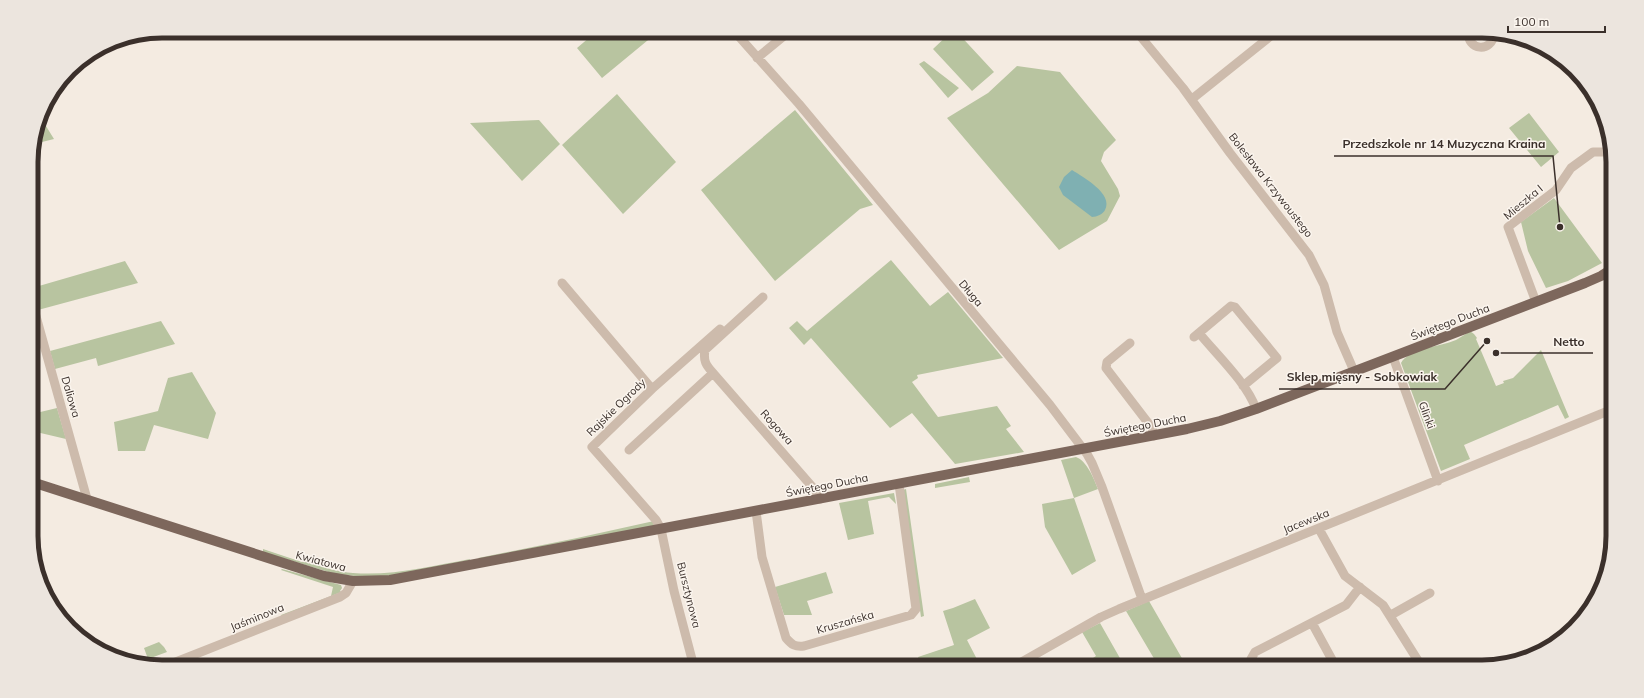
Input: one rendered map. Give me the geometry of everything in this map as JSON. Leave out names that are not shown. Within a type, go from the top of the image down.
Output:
[{"type":"main road","name":"Świętego Ducha","points":[[661,529],[1154,436],[1220,421],[1256,409],[1594,280],[1606,273]]},
{"type":"main road","name":"Kwiatowa","points":[[38,484],[324,576],[353,581],[377,581],[403,578],[661,529]]},
{"type":"street","name":"Długa","points":[[740,38],[799,104],[1050,405],[1084,449],[1092,463],[1102,487],[1142,599]]},
{"type":"street","points":[[757,58],[781,38]]},
{"type":"street","name":"Bolesława Krzywoustego","points":[[1142,38],[1192,99],[1230,153],[1309,255],[1324,285],[1337,332],[1354,371]]},
{"type":"street","points":[[1192,99],[1268,38]]},
{"type":"street","points":[[1469,38],[1472,43],[1478,47],[1487,46],[1491,43],[1493,38]]},
{"type":"street","name":"Mieszka I","points":[[1536,302],[1508,227],[1556,190],[1572,168],[1593,152],[1605,151]]},
{"type":"street","points":[[562,283],[652,389]]},
{"type":"street","name":"Rogowa","points":[[764,297],[705,350],[704,357],[706,365],[801,472],[820,499]]},
{"type":"street","points":[[1243,386],[1277,358],[1235,307],[1231,306],[1196,335],[1243,386],[1254,401],[1256,409]]},
{"type":"street","name":"Daliowa","points":[[38,324],[87,500]]},
{"type":"street","name":"Rajskie Ogrody","points":[[661,529],[656,520],[592,447],[652,389],[720,329]]},
{"type":"street","points":[[1130,343],[1107,362],[1106,368],[1152,428],[1154,436]]},
{"type":"street","name":"Glinki","points":[[1393,357],[1438,481]]},
{"type":"street","points":[[629,450],[713,373]]},
{"type":"street","name":"Jacewska","points":[[1025,660],[1101,617],[1142,599],[1319,529],[1606,412]]},
{"type":"street","name":"Kruszańska","points":[[756,511],[762,557],[786,638],[790,644],[796,647],[804,646],[911,615],[916,609],[899,484]]},
{"type":"street","name":"Bursztynowa","points":[[661,529],[674,590],[692,660]]},
{"type":"street","points":[[1319,529],[1345,576],[1383,604],[1418,660]]},
{"type":"street","name":"Jaśminowa","points":[[181,660],[340,597],[349,590],[353,581]]},
{"type":"street","points":[[1251,660],[1255,652],[1346,605],[1360,586]]},
{"type":"street","points":[[1391,615],[1430,593]]},
{"type":"street","points":[[1312,623],[1332,660]]},
{"type":"green space","points":[[589,38],[651,38],[602,78],[577,48]]},
{"type":"green space","points":[[945,38],[962,38],[994,72],[972,91],[933,49]]},
{"type":"green space","points":[[924,61],[959,88],[948,98],[919,64]]},
{"type":"green space","points":[[1017,66],[1060,72],[1116,140],[1104,152],[1101,161],[1118,189],[1120,196],[1107,221],[1059,250],[947,118],[988,93]]},
{"type":"green space","points":[[617,94],[676,162],[623,214],[562,145]]},
{"type":"green space","points":[[795,110],[873,205],[860,209],[775,281],[701,190]]},
{"type":"green space","points":[[1529,113],[1559,152],[1541,167],[1509,128]]},
{"type":"green space","points":[[539,120],[560,144],[522,181],[470,123]]},
{"type":"green space","points":[[44,123],[54,139],[40,143]]},
{"type":"green space","points":[[1554,198],[1602,263],[1568,281],[1546,288],[1528,251],[1521,222]]},
{"type":"green space","points":[[891,260],[930,306],[948,292],[1003,358],[917,375],[918,378],[912,382],[938,417],[997,406],[1011,426],[1006,429],[1024,452],[955,464],[912,413],[890,428],[811,338],[804,345],[789,328],[797,321],[807,331]]},
{"type":"green space","points":[[125,261],[138,283],[38,310],[38,286]]},
{"type":"green space","points":[[161,321],[175,344],[98,366],[96,358],[55,369],[50,351]]},
{"type":"green space","points":[[1470,331],[1477,338],[1476,339],[1496,386],[1504,383],[1503,381],[1513,378],[1541,350],[1569,417],[1565,419],[1558,405],[1464,445],[1470,459],[1441,471],[1401,363],[1411,354],[1426,348],[1456,340]]},
{"type":"green space","points":[[192,372],[216,413],[208,439],[154,425],[145,451],[118,451],[114,422],[158,411],[168,378]]},
{"type":"green space","points":[[57,408],[66,439],[38,432],[38,413]]},
{"type":"green space","points":[[1076,457],[1087,466],[1098,489],[1074,498],[1061,460]]},
{"type":"green space","points":[[969,477],[970,482],[935,488],[935,484]]},
{"type":"green space","points":[[906,489],[924,616],[921,617],[903,490]]},
{"type":"green space","points":[[894,493],[896,504],[889,497],[868,501],[874,534],[848,540],[839,503]]},
{"type":"green space","points":[[1074,498],[1096,561],[1072,575],[1045,527],[1042,504]]},
{"type":"green space","points":[[654,521],[655,524],[652,527],[482,560],[478,558],[577,538]]},
{"type":"green space","points":[[263,549],[302,562],[306,560],[308,563],[336,570],[368,574],[398,572],[470,559],[468,564],[374,578],[335,574],[263,552]]},
{"type":"green space","points":[[282,569],[341,585],[341,592],[282,617],[281,615],[331,596],[333,587],[281,570]]},
{"type":"green space","points":[[826,572],[833,593],[807,601],[812,615],[784,615],[775,587]]},
{"type":"green space","points":[[975,599],[990,628],[967,640],[977,660],[919,660],[918,657],[954,645],[943,611]]},
{"type":"green space","points":[[1149,601],[1183,660],[1155,660],[1126,611]]},
{"type":"green space","points":[[1100,623],[1121,660],[1090,660],[1096,656],[1082,632]]},
{"type":"green space","points":[[159,642],[167,652],[148,659],[144,648]]},
{"type":"water","points":[[1072,170],[1096,187],[1105,198],[1107,204],[1105,210],[1101,214],[1092,217],[1063,195],[1059,187],[1064,177]]},
{"type":"place","name":"Przedszkole nr 14 Muzyczna Kraina","points":[[1560,227]]},
{"type":"place","name":"Sklep mięsny - Sobkowiak","points":[[1487,341]]},
{"type":"place","name":"Netto","points":[[1496,353]]}]
